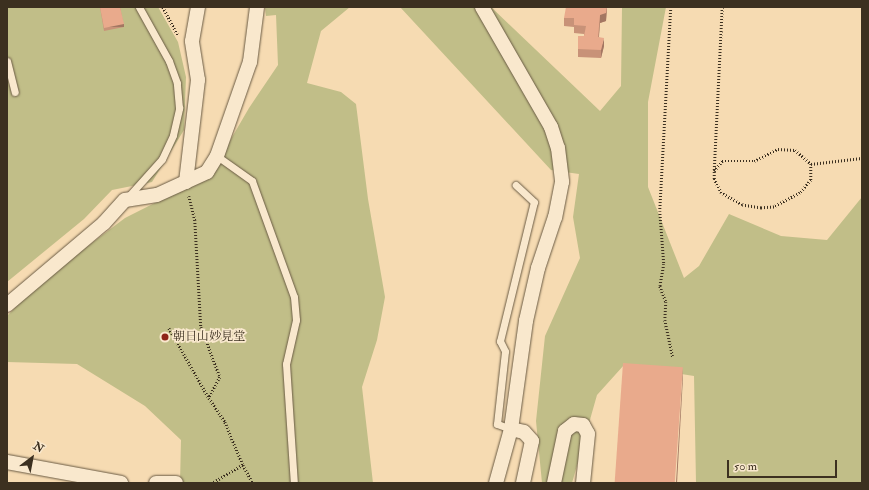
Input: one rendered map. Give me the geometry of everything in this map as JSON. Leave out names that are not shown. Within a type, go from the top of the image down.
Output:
[{"type":"street","points":[[186,182],[198,80],[192,41],[198,7]]},
{"type":"street","points":[[7,306],[104,223],[126,200],[157,195],[207,172],[217,156],[250,62],[257,7]]},
{"type":"street","points":[[482,7],[550,127],[561,167],[562,182],[555,217],[538,268],[526,320],[511,429],[496,483]]},
{"type":"street","points":[[554,483],[565,431],[574,424],[583,425],[588,434],[583,483]]},
{"type":"street","points":[[511,429],[524,432],[532,441],[523,483]]},
{"type":"street","points":[[7,462],[121,483]]},
{"type":"street","points":[[156,483],[176,483]]},
{"type":"lane","points":[[126,200],[162,159],[173,135],[179,108],[177,83],[169,61],[138,7]]},
{"type":"lane","points":[[7,61],[15,92]]},
{"type":"lane","points":[[217,156],[252,181],[294,297],[296,320],[286,364],[294,483]]},
{"type":"lane","points":[[511,429],[497,424],[505,351],[500,341],[534,202],[516,185]]},
{"type":"path","points":[[671,7],[660,211],[664,264],[660,286],[666,302],[665,320],[673,357]]},
{"type":"path","points":[[722,7],[714,171],[714,179],[721,193],[742,204],[761,208],[774,207],[800,193],[811,180],[811,164]]},
{"type":"path","points":[[714,171],[722,161],[754,161],[778,149],[795,150],[811,164],[862,158]]},
{"type":"path","points":[[186,182],[195,220],[201,327],[220,377],[209,398]]},
{"type":"path","points":[[169,328],[209,398],[225,422],[243,465],[253,483]]},
{"type":"path","points":[[213,483],[243,465]]},
{"type":"shaded area","points":[[7,7],[158,7],[178,42],[186,77],[184,130],[152,182],[112,190],[84,219],[7,282]]},
{"type":"shaded area","points":[[265,7],[350,7],[321,31],[307,83],[341,92],[356,104],[368,199],[385,297],[377,340],[362,387],[373,483],[180,483],[181,440],[145,406],[77,364],[7,362],[7,316],[40,282],[125,218],[210,175],[249,108],[278,65],[276,15],[266,16]]},
{"type":"shaded area","points":[[400,7],[491,7],[600,111],[621,86],[622,7],[666,7],[648,102],[648,187],[684,278],[699,266],[729,214],[781,236],[827,240],[862,197],[862,483],[696,483],[694,376],[624,365],[597,395],[572,483],[542,483],[536,421],[545,336],[580,258],[573,217],[579,174],[551,170]]},
{"type":"building","points":[[100,7],[120,7],[124,24],[104,28]]},
{"type":"building","points":[[566,7],[607,7],[606,13],[600,15],[598,37],[604,38],[601,50],[578,49],[578,36],[584,36],[586,26],[574,25],[574,18],[564,18]]},
{"type":"building","points":[[623,363],[683,367],[675,483],[615,483]]},
{"type":"place","name":"朝日山妙見堂","points":[[165,337]]}]
